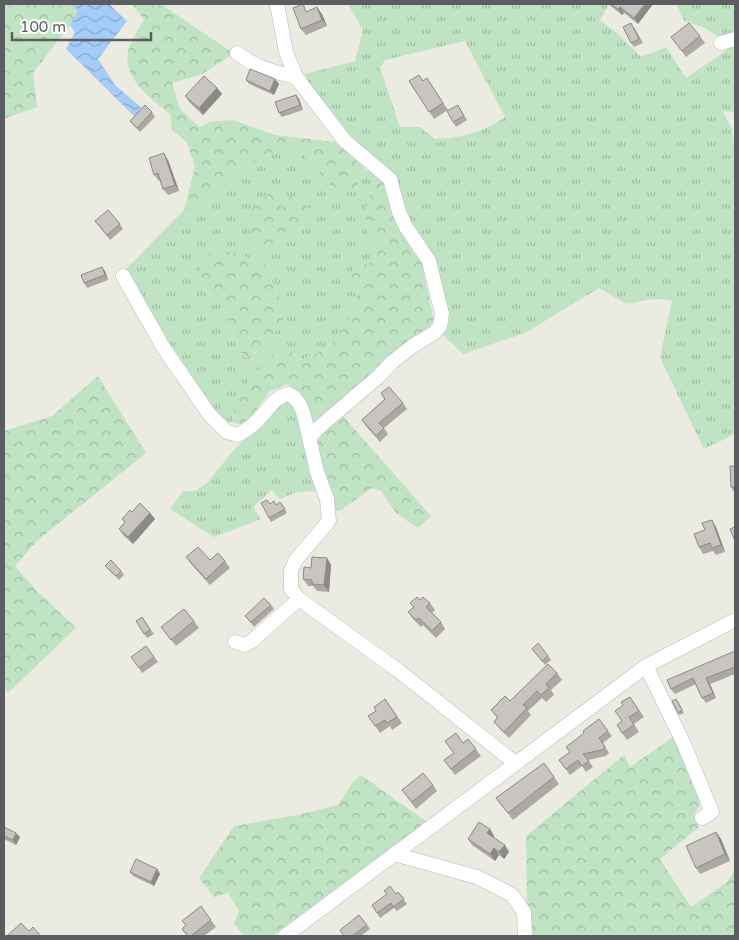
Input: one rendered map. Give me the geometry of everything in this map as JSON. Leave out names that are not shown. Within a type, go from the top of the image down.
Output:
[{"type":"street","points":[[277,4],[286,52],[296,77],[345,141],[390,179],[399,212],[406,227],[429,261],[442,314],[440,326],[434,333],[414,345],[391,363],[380,376],[309,437]]},
{"type":"street","points":[[721,43],[735,39]]},
{"type":"street","points":[[237,53],[254,65],[296,77]]},
{"type":"street","points":[[123,276],[162,347],[210,414],[227,432],[238,435],[248,429],[278,397],[289,394],[298,401],[330,515],[329,521],[296,561],[291,570],[291,589],[299,599],[399,671],[515,763]]},
{"type":"street","points":[[235,642],[245,645],[252,641],[299,599]]},
{"type":"street","points":[[284,936],[646,666],[735,620]]},
{"type":"street","points":[[646,666],[683,742],[712,812],[702,818]]},
{"type":"street","points":[[394,854],[477,877],[512,895],[524,912],[525,936]]},
{"type":"green space","points":[[5,4],[71,4],[78,10],[70,25],[33,73],[37,107],[4,119],[4,8]]},
{"type":"green space","points":[[132,4],[161,4],[230,51],[230,56],[202,74],[172,83],[180,109],[199,127],[210,122],[233,120],[275,135],[335,142],[365,169],[354,192],[331,187],[309,160],[295,147],[265,155],[230,178],[208,201],[184,210],[195,167],[187,142],[172,130],[170,114],[140,88],[130,71],[128,62],[129,48],[144,20]]},
{"type":"green space","points":[[348,4],[609,4],[600,20],[617,33],[641,57],[666,47],[686,78],[727,50],[725,46],[735,43],[735,112],[723,111],[732,129],[735,152],[735,434],[704,449],[660,358],[672,300],[653,299],[626,304],[599,288],[525,333],[463,354],[442,334],[448,320],[441,283],[406,222],[394,180],[343,134],[310,87],[305,74],[355,61],[363,30]],"holes":[[[465,41],[505,117],[479,131],[464,136],[446,138],[435,139],[420,127],[400,127],[380,68],[385,60]]]},
{"type":"green space","points":[[676,4],[735,4],[735,34],[719,37],[703,27],[684,21]]},
{"type":"green space","points":[[296,147],[331,187],[354,192],[365,169],[381,177],[372,188],[367,203],[365,226],[374,245],[378,260],[354,268],[361,301],[327,349],[301,360],[287,348],[234,403],[233,423],[224,421],[201,394],[124,271],[184,210],[208,201],[230,178],[265,155]],"holes":[[[306,202],[309,219],[297,233],[274,242]],[[235,253],[267,265],[275,290],[288,310],[256,353],[244,358],[232,333],[224,303],[203,289]]]},
{"type":"green space","points":[[381,177],[394,218],[422,264],[434,321],[420,336],[311,426],[301,397],[287,384],[270,391],[245,425],[233,423],[234,403],[254,374],[275,353],[287,348],[301,360],[327,349],[360,301],[349,286],[354,268],[378,260],[374,245],[365,226],[367,203],[372,187]]},
{"type":"green space","points":[[276,191],[307,202],[309,219],[297,233],[259,249],[251,242],[249,217],[256,199]]},
{"type":"green space","points":[[216,250],[235,253],[267,265],[275,290],[288,310],[275,333],[260,350],[244,358],[232,333],[224,303],[206,290],[200,283],[199,260]]},
{"type":"green space","points":[[98,376],[146,453],[37,541],[15,566],[37,591],[76,628],[8,693],[4,688],[4,431],[52,416]]},
{"type":"green space","points":[[287,401],[295,408],[320,491],[297,492],[280,499],[272,490],[253,507],[261,519],[214,537],[170,509],[182,492],[197,490],[208,482],[231,453],[279,405]]},
{"type":"green space","points":[[342,415],[431,516],[418,528],[396,513],[381,491],[372,488],[341,510],[334,512],[315,447],[324,430]]},
{"type":"green space","points":[[676,735],[702,801],[694,815],[699,827],[660,859],[691,907],[727,882],[735,870],[735,936],[530,936],[527,909],[526,836],[624,755],[630,767]]},
{"type":"green space","points":[[361,775],[427,822],[272,936],[244,936],[234,924],[239,911],[228,893],[214,897],[199,878],[234,826],[298,815],[338,805],[353,782]]},
{"type":"water","points":[[71,4],[109,4],[127,21],[98,59],[115,85],[143,109],[136,118],[66,49],[75,32],[70,25],[78,10]]},
{"type":"building","points":[[303,4],[306,12],[317,7],[322,20],[301,29],[293,8]]},
{"type":"building","points":[[611,4],[645,4],[634,18],[620,7],[618,9]]},
{"type":"building","points":[[631,23],[639,39],[631,43],[623,27]]},
{"type":"building","points":[[689,23],[700,36],[682,51],[671,37]]},
{"type":"building","points":[[250,69],[275,79],[270,91],[246,80]]},
{"type":"building","points":[[419,75],[423,81],[427,78],[443,103],[429,112],[409,81]]},
{"type":"building","points":[[204,76],[217,88],[199,108],[185,96]]},
{"type":"building","points":[[296,95],[300,105],[279,113],[275,102]]},
{"type":"building","points":[[145,105],[152,112],[137,128],[130,121]]},
{"type":"building","points":[[458,105],[464,116],[453,122],[447,111]]},
{"type":"building","points":[[164,153],[175,185],[163,189],[158,173],[154,175],[149,158]]},
{"type":"building","points":[[108,210],[120,224],[107,235],[95,221]]},
{"type":"building","points":[[102,267],[105,275],[84,283],[81,275]]},
{"type":"building","points":[[389,387],[403,403],[379,423],[384,428],[376,436],[362,420],[385,399],[381,393]]},
{"type":"building","points":[[730,466],[735,466],[735,487],[731,487]]},
{"type":"building","points":[[267,500],[270,504],[274,501],[276,505],[280,502],[285,509],[269,518],[261,503]]},
{"type":"building","points":[[140,503],[150,513],[128,537],[119,529],[125,522],[122,519]]},
{"type":"building","points":[[712,520],[721,545],[712,548],[710,543],[699,547],[694,534],[705,530],[702,523]]},
{"type":"building","points":[[735,527],[735,541],[730,529]]},
{"type":"building","points":[[198,547],[210,560],[218,553],[225,561],[206,579],[186,557]]},
{"type":"building","points":[[312,557],[327,558],[324,585],[312,584],[312,580],[303,579],[304,567],[311,568]]},
{"type":"building","points":[[111,560],[121,571],[116,576],[105,566]]},
{"type":"building","points":[[417,597],[420,600],[423,597],[430,603],[426,607],[441,622],[432,631],[419,618],[416,620],[408,612],[414,607],[410,603]]},
{"type":"building","points":[[264,598],[271,605],[251,622],[245,616]]},
{"type":"building","points":[[184,609],[194,621],[171,640],[161,627]]},
{"type":"building","points":[[142,617],[150,630],[144,634],[136,621]]},
{"type":"building","points":[[538,643],[548,656],[542,661],[532,649]]},
{"type":"building","points":[[146,646],[154,657],[139,668],[131,657]]},
{"type":"building","points":[[735,651],[735,667],[706,678],[713,693],[702,698],[693,678],[671,689],[667,680]]},
{"type":"building","points":[[548,664],[557,673],[546,684],[549,688],[541,695],[537,691],[523,705],[527,708],[504,732],[494,722],[498,717],[491,710],[505,696],[510,701]]},
{"type":"building","points":[[630,697],[639,711],[629,717],[634,725],[622,733],[617,725],[622,721],[615,711],[623,705],[621,702]]},
{"type":"building","points":[[385,699],[397,717],[387,723],[385,720],[375,726],[368,716],[376,711],[374,707]]},
{"type":"building","points":[[676,699],[682,710],[678,713],[672,701]]},
{"type":"building","points":[[599,719],[608,731],[599,738],[605,747],[602,750],[583,754],[589,761],[582,766],[578,760],[566,769],[559,760],[570,752],[566,747]]},
{"type":"building","points":[[456,733],[463,743],[468,739],[476,749],[451,769],[444,760],[454,753],[445,741]]},
{"type":"building","points":[[544,763],[554,777],[508,813],[496,798]]},
{"type":"building","points":[[423,773],[433,785],[412,802],[402,790]]},
{"type":"building","points":[[479,822],[490,829],[487,833],[505,845],[499,852],[494,848],[490,854],[468,839]]},
{"type":"building","points":[[4,827],[16,833],[13,840],[4,836]]},
{"type":"building","points":[[716,832],[725,854],[696,868],[686,846]]},
{"type":"building","points":[[136,859],[157,869],[151,882],[130,872]]},
{"type":"building","points":[[390,886],[396,894],[398,892],[404,899],[393,907],[391,903],[377,913],[372,905],[387,894],[384,891]]},
{"type":"building","points":[[201,906],[211,920],[191,936],[188,936],[182,929],[186,925],[182,921]]},
{"type":"building","points":[[359,915],[367,925],[352,936],[344,936],[340,930]]},
{"type":"building","points":[[21,923],[29,931],[33,927],[40,935],[8,935]]}]
